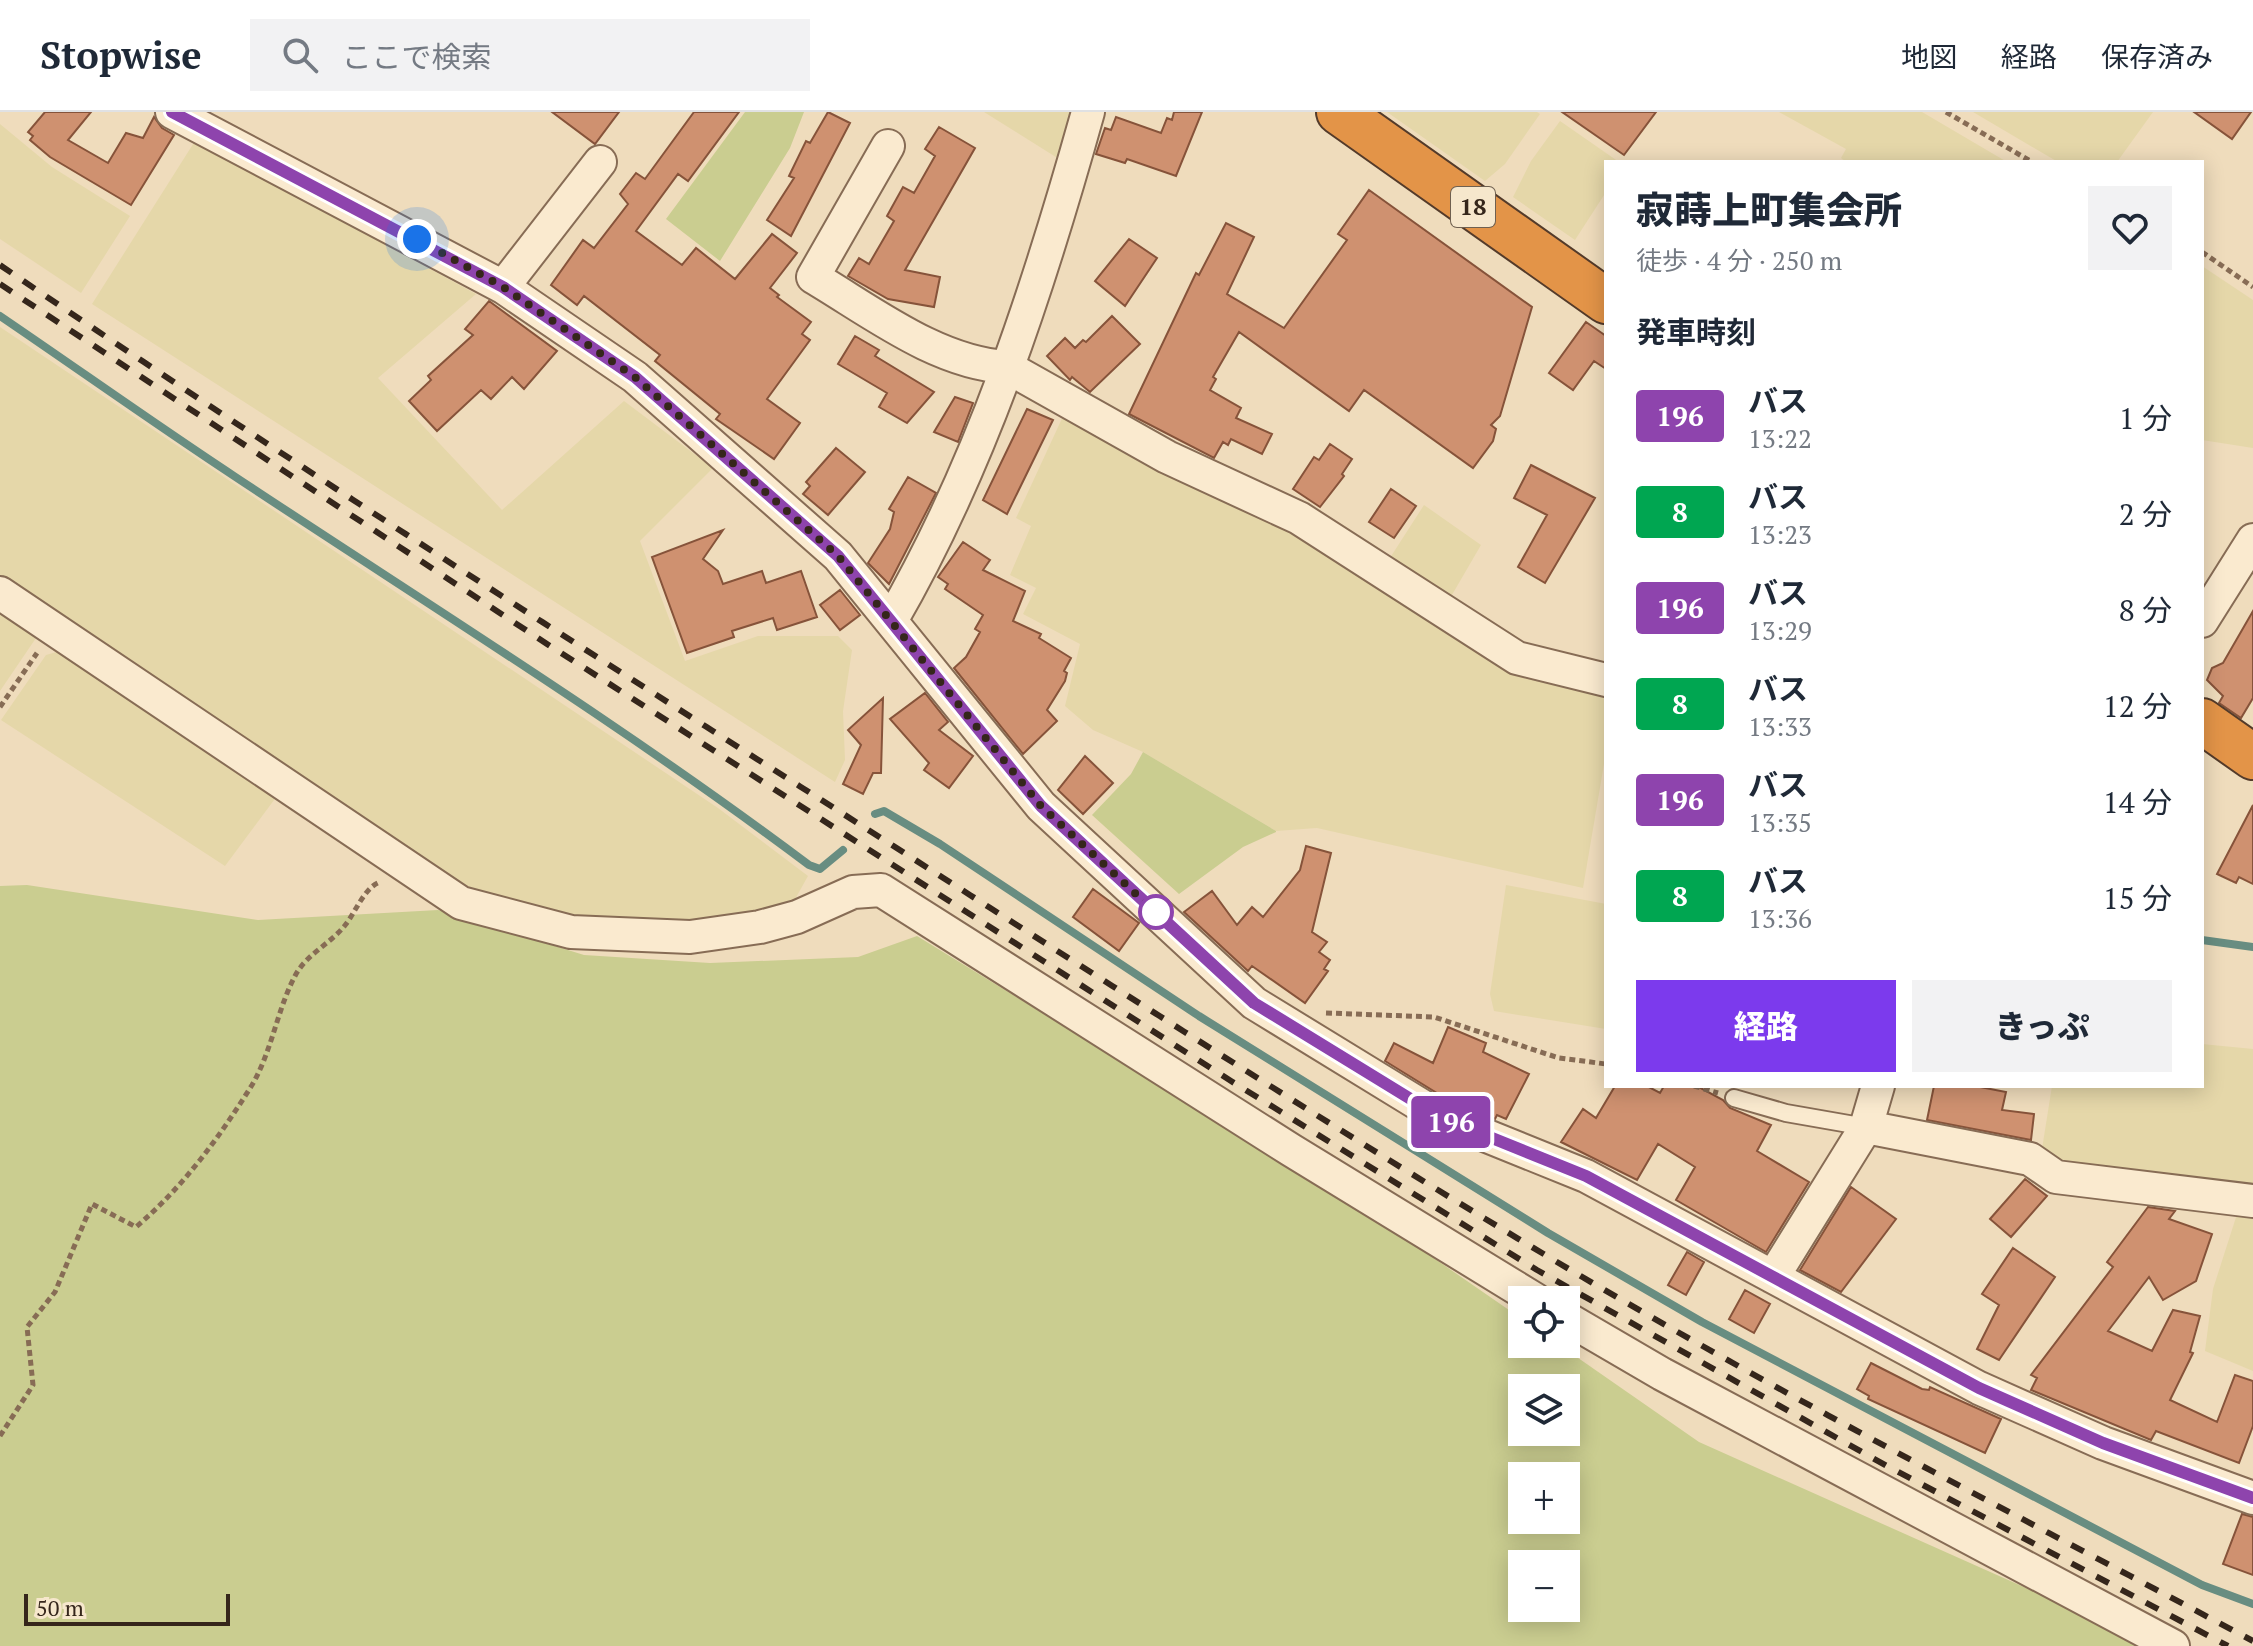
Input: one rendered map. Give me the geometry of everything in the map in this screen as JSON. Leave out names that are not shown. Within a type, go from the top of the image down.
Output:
[{"type":"highway","name":"18","points":[[1339,112],[1604,300]]},
{"type":"highway","points":[[2204,722],[2253,757]]},
{"type":"street","points":[[172,112],[503,287],[635,377],[838,556],[1041,806],[1254,1003],[1440,1117],[1586,1176],[1979,1388],[2117,1449],[2253,1498]]},
{"type":"street","points":[[891,621],[923,565],[1007,367],[1088,112]]},
{"type":"street","points":[[888,146],[813,277],[926,343],[981,366],[1007,367],[1167,457],[1299,518],[1517,658],[1604,680]]},
{"type":"street","points":[[503,287],[600,162]]},
{"type":"street","points":[[2204,618],[2253,540]]},
{"type":"street","points":[[0,593],[461,903],[571,932],[690,937],[760,927],[797,917],[853,892],[881,890],[1291,1150],[1513,1286]]},
{"type":"street","points":[[1773,1277],[1866,1127],[1877,1088]]},
{"type":"street","points":[[1866,1127],[2030,1159],[2056,1177],[2253,1201]]},
{"type":"street","points":[[1580,1326],[1675,1381],[2173,1646]]},
{"type":"lane","points":[[1734,1098],[1786,1113],[1866,1127]]},
{"type":"path","points":[[1946,112],[2029,160]]},
{"type":"path","points":[[2204,253],[2253,287]]},
{"type":"path","points":[[0,707],[53,629]]},
{"type":"path","points":[[0,1436],[33,1385],[27,1327],[55,1292],[92,1204],[136,1227],[166,1201],[209,1152],[254,1081],[296,974],[329,938],[343,929],[371,885],[380,882],[440,889]]},
{"type":"path","points":[[1291,1027],[1314,1013],[1434,1017],[1559,1058],[1604,1064]]},
{"type":"shaded area","points":[[984,112],[1072,112],[1059,159]]},
{"type":"shaded area","points":[[1387,112],[1540,114],[1505,164],[1485,181]]},
{"type":"shaded area","points":[[1779,112],[1922,112],[2004,160],[1844,160],[1841,158],[1846,149]]},
{"type":"shaded area","points":[[1973,112],[2153,112],[2118,160],[2055,160]]},
{"type":"shaded area","points":[[1560,121],[1616,160],[1604,160],[1604,195],[1575,240],[1513,197],[1531,161]]},
{"type":"shaded area","points":[[0,124],[52,167],[130,216],[81,293],[0,239]]},
{"type":"shaded area","points":[[195,141],[476,294],[378,378],[502,510],[624,401],[713,468],[640,541],[685,661],[758,636],[838,636],[852,650],[843,711],[845,760],[835,782],[92,304]]},
{"type":"shaded area","points":[[2204,267],[2253,300],[2253,448],[2204,440]]},
{"type":"shaded area","points":[[0,327],[718,808],[808,876],[794,901],[758,912],[690,920],[579,917],[467,890],[0,575]]},
{"type":"shaded area","points":[[1065,412],[1604,689],[1604,764],[1583,888],[1317,828],[1276,831],[1143,752],[1093,730],[1065,706],[1080,644],[1023,614],[1036,588],[1010,575],[1031,526],[1016,518]]},
{"type":"shaded area","points":[[1424,505],[1481,545],[1449,600],[1388,561]]},
{"type":"shaded area","points":[[0,613],[36,638],[0,691]]},
{"type":"shaded area","points":[[60,651],[277,796],[225,866],[1,720],[46,655]]},
{"type":"shaded area","points":[[1506,885],[1604,904],[1604,1029],[1494,1011],[1490,994]]},
{"type":"shaded area","points":[[2204,1044],[2253,1049],[2253,1189],[2061,1164],[2042,1149],[2052,1088],[2204,1088]]},
{"type":"shaded area","points":[[2238,1211],[2253,1211],[2253,1371],[2205,1351],[2213,1289]]},
{"type":"green space","points":[[745,112],[804,112],[790,148],[720,261],[666,219]]},
{"type":"green space","points":[[1143,752],[1276,832],[1243,847],[1179,894],[1092,815],[1131,774]]},
{"type":"green space","points":[[27,885],[258,920],[438,910],[584,955],[710,963],[858,957],[917,936],[1370,1214],[1508,1309],[1508,1358],[1578,1358],[1699,1442],[2156,1646],[0,1646],[0,886]]},
{"type":"building","points":[[45,112],[91,112],[68,140],[108,163],[126,133],[143,138],[154,117],[162,128],[174,135],[131,205],[50,157],[30,140],[33,136],[28,132]]},
{"type":"building","points":[[552,112],[619,112],[595,144]]},
{"type":"building","points":[[694,112],[739,112],[688,181],[678,174],[636,231],[682,265],[696,248],[735,279],[772,234],[797,253],[770,288],[779,295],[777,297],[811,322],[802,334],[810,340],[767,399],[800,423],[774,459],[716,419],[720,414],[655,361],[660,355],[584,296],[577,305],[551,285],[583,240],[594,248],[628,204],[620,194],[636,173],[645,179]]},
{"type":"building","points":[[828,112],[850,123],[791,236],[767,220],[794,178],[789,176],[806,141],[810,143]]},
{"type":"building","points":[[1174,112],[1202,112],[1176,176],[1127,159],[1125,163],[1096,154],[1105,128],[1111,130],[1116,117],[1161,133],[1167,118],[1172,120]]},
{"type":"building","points":[[1562,112],[1656,112],[1624,155]]},
{"type":"building","points":[[2194,112],[2251,112],[2232,139]]},
{"type":"building","points":[[939,127],[975,148],[905,270],[940,277],[934,307],[888,299],[848,276],[859,258],[869,264],[894,221],[887,216],[903,187],[914,193],[935,156],[925,149]]},
{"type":"building","points":[[1369,190],[1532,307],[1500,416],[1491,425],[1496,429],[1493,441],[1473,468],[1364,390],[1349,411],[1239,332],[1213,377],[1216,379],[1210,390],[1241,408],[1236,418],[1272,434],[1262,454],[1231,439],[1228,445],[1223,442],[1214,458],[1129,414],[1196,273],[1199,275],[1226,223],[1254,237],[1227,294],[1284,328],[1347,240],[1338,234]]},
{"type":"building","points":[[1129,239],[1157,258],[1125,306],[1095,281]]},
{"type":"building","points":[[489,301],[557,351],[524,389],[512,377],[491,399],[481,390],[437,431],[409,401],[431,380],[428,376],[473,335],[465,329]]},
{"type":"building","points":[[1112,316],[1140,344],[1090,392],[1072,377],[1070,380],[1047,356],[1065,338],[1075,348],[1083,340],[1086,342]]},
{"type":"building","points":[[1586,322],[1604,335],[1604,368],[1594,361],[1573,390],[1549,373]]},
{"type":"building","points":[[855,336],[879,350],[875,356],[934,392],[907,423],[879,407],[887,393],[838,364]]},
{"type":"building","points":[[955,397],[973,403],[958,442],[934,432]]},
{"type":"building","points":[[1027,409],[1053,420],[1007,514],[983,500]]},
{"type":"building","points":[[1330,444],[1352,459],[1342,474],[1344,476],[1320,507],[1293,489],[1314,457],[1319,460]]},
{"type":"building","points":[[836,448],[865,472],[828,515],[803,494],[810,486],[806,482]]},
{"type":"building","points":[[1531,465],[1595,498],[1545,583],[1518,567],[1547,515],[1514,498]]},
{"type":"building","points":[[908,477],[936,493],[889,584],[868,563],[890,529],[894,512],[889,509]]},
{"type":"building","points":[[1391,489],[1416,506],[1394,538],[1369,522]]},
{"type":"building","points":[[723,530],[703,559],[718,571],[723,584],[762,571],[766,583],[801,571],[817,617],[777,630],[773,618],[732,631],[734,637],[687,653],[652,557]]},
{"type":"building","points":[[963,542],[990,560],[983,570],[1025,591],[1013,621],[1041,634],[1039,638],[1071,658],[1064,671],[1067,673],[1065,681],[1047,710],[1057,721],[1023,754],[954,668],[966,657],[980,632],[975,629],[983,615],[945,589],[948,584],[938,577]]},
{"type":"building","points":[[840,590],[860,615],[840,630],[820,605]]},
{"type":"building","points":[[2253,611],[2253,698],[2241,718],[2219,703],[2223,696],[2207,680],[2212,668],[2223,663]]},
{"type":"building","points":[[925,693],[948,722],[939,730],[973,756],[949,788],[924,770],[929,763],[890,719]]},
{"type":"building","points":[[883,698],[881,773],[873,773],[863,794],[843,784],[861,745],[848,730]]},
{"type":"building","points":[[1085,756],[1113,783],[1083,814],[1058,790]]},
{"type":"building","points":[[2253,805],[2253,884],[2239,877],[2236,883],[2217,874]]},
{"type":"building","points":[[1306,846],[1331,853],[1312,932],[1327,942],[1319,952],[1330,960],[1324,969],[1328,971],[1305,1003],[1252,966],[1248,971],[1184,912],[1212,891],[1237,925],[1252,907],[1263,917],[1300,870]]},
{"type":"building","points":[[1093,889],[1139,923],[1119,951],[1073,917]]},
{"type":"building","points":[[1448,1027],[1486,1043],[1483,1052],[1529,1074],[1506,1119],[1497,1115],[1495,1119],[1445,1098],[1385,1061],[1394,1043],[1433,1063]]},
{"type":"building","points":[[1614,1088],[1651,1088],[1660,1093],[1663,1088],[1701,1088],[1723,1100],[1730,1108],[1771,1125],[1757,1151],[1809,1182],[1766,1252],[1676,1200],[1695,1167],[1658,1144],[1637,1180],[1561,1142],[1583,1109],[1596,1118]]},
{"type":"building","points":[[1934,1088],[1985,1088],[2006,1092],[2002,1110],[2034,1114],[2031,1140],[1927,1120]]},
{"type":"building","points":[[2025,1179],[2047,1196],[2011,1237],[1990,1219]]},
{"type":"building","points":[[1851,1187],[1896,1219],[1841,1292],[1800,1270]]},
{"type":"building","points":[[2148,1207],[2175,1211],[2169,1219],[2212,1234],[2196,1281],[2163,1300],[2149,1277],[2108,1331],[2152,1351],[2173,1310],[2200,1316],[2190,1352],[2193,1353],[2170,1400],[2217,1422],[2235,1375],[2253,1381],[2253,1426],[2239,1463],[2156,1431],[2151,1440],[2031,1390],[2037,1378],[2031,1375],[2113,1267],[2107,1262]]},
{"type":"building","points":[[2013,1248],[2055,1277],[1999,1360],[1977,1349],[1999,1305],[1982,1294]]},
{"type":"building","points":[[1687,1252],[1704,1262],[1686,1295],[1668,1285]]},
{"type":"building","points":[[1745,1290],[1770,1304],[1754,1333],[1729,1319]]},
{"type":"building","points":[[1871,1363],[1922,1389],[1929,1390],[1930,1387],[2001,1419],[1985,1453],[1868,1399],[1869,1396],[1857,1389]]},
{"type":"building","points":[[2242,1514],[2253,1517],[2253,1575],[2223,1564]]},
{"type":"waterway","points":[[0,316],[204,456],[597,715],[809,865],[820,869],[843,850]]},
{"type":"waterway","points":[[875,814],[884,811],[940,844],[1199,1016],[1548,1233],[1702,1322],[2202,1585],[2253,1604]]},
{"type":"waterway","points":[[2204,940],[2253,947]]},
{"type":"railway","points":[[0,265],[519,607],[1186,1033],[1453,1199],[1629,1304],[1895,1452],[2253,1641]]},
{"type":"railway","points":[[0,284],[547,644],[1231,1081],[1537,1270],[1887,1466],[2228,1646]]},
{"type":"bus line","name":"196","points":[[172,112],[333,194],[503,287],[635,377],[838,556],[1041,806],[1254,1003],[1440,1117],[1586,1176],[1979,1388],[2174,1472],[2253,1498]]},
{"type":"route","points":[[417,239],[503,287],[635,377],[838,556],[1041,806],[1163,919],[1156,912]]}]
